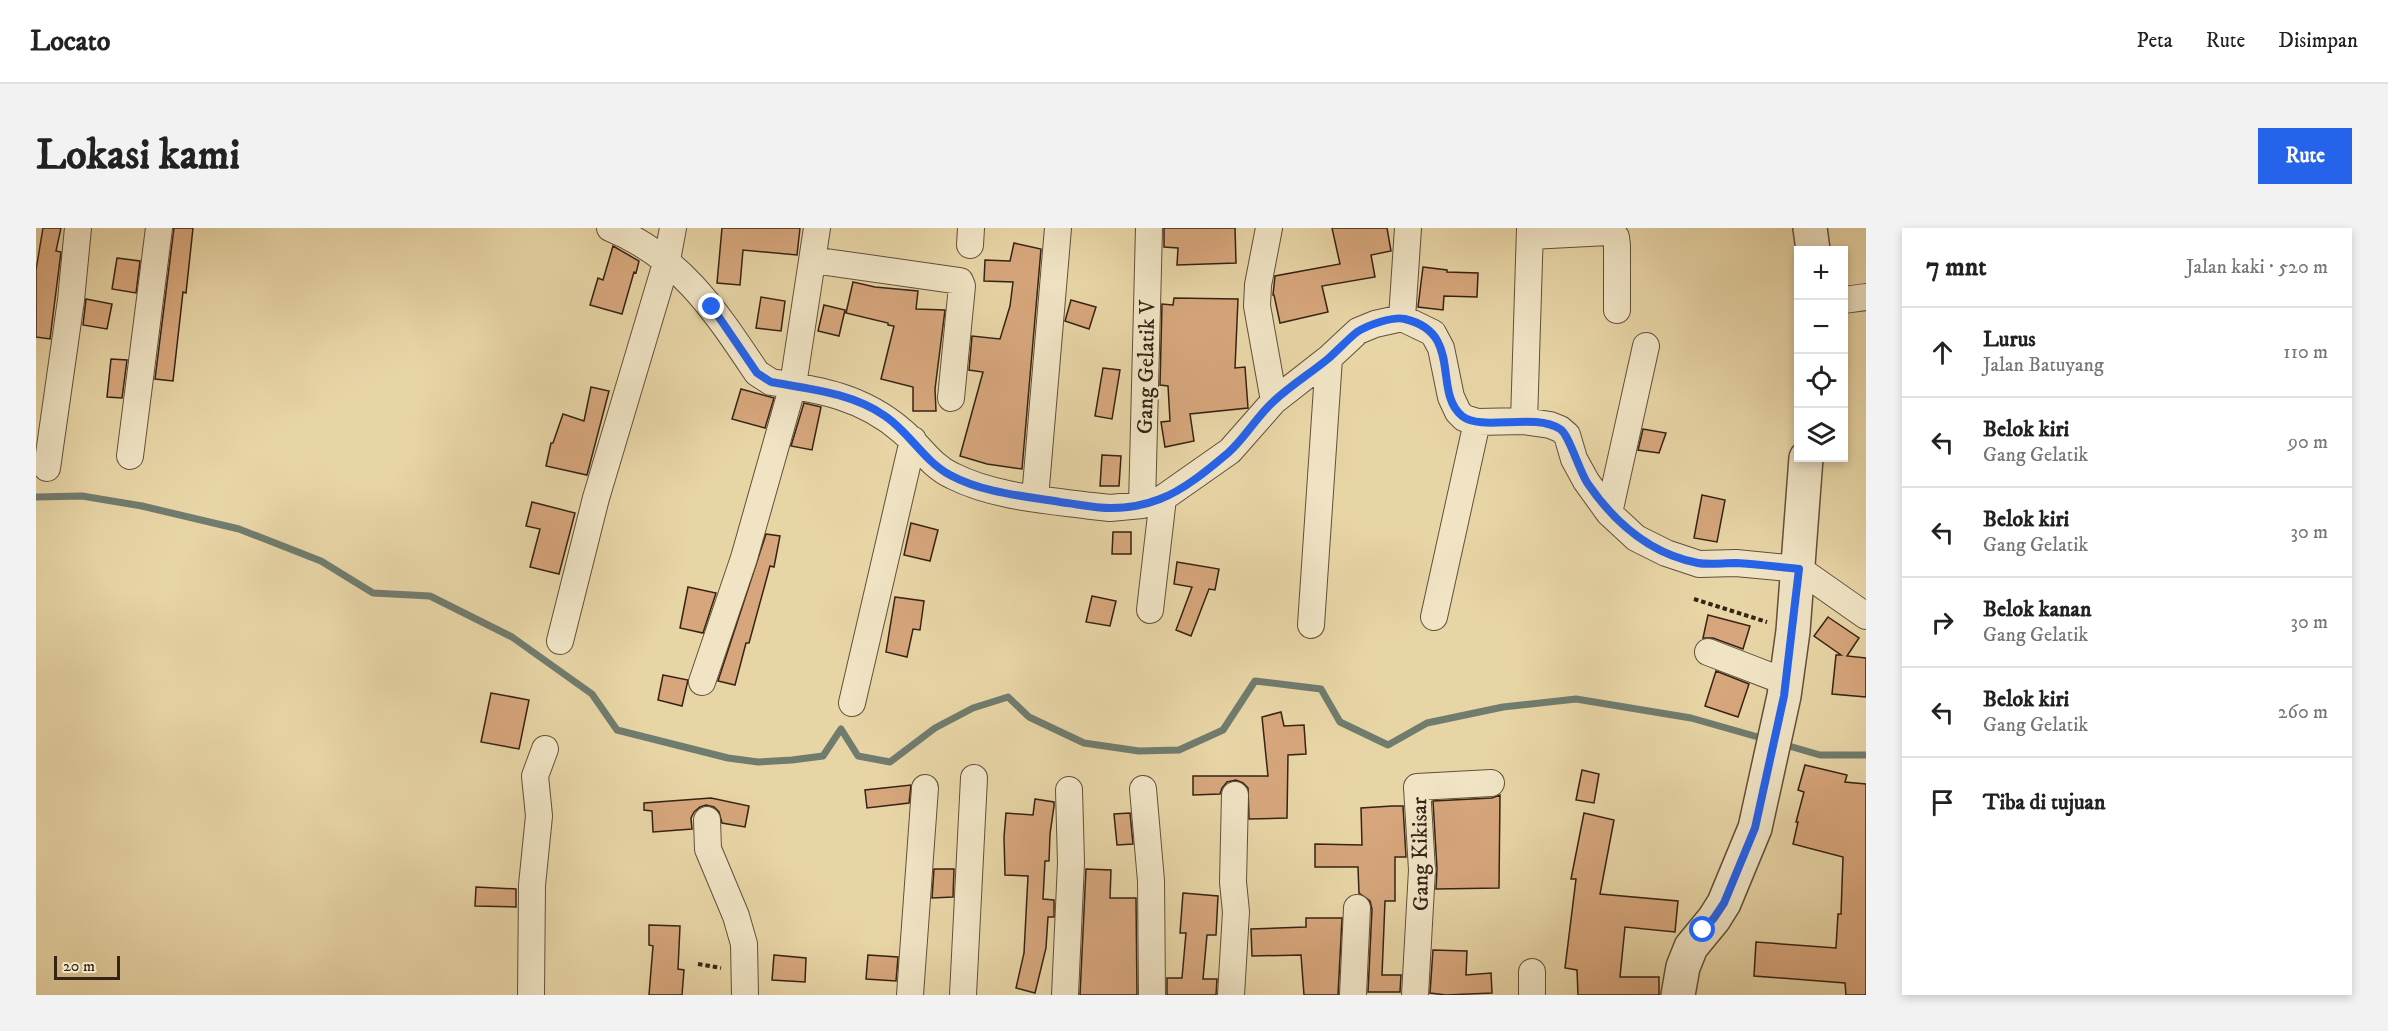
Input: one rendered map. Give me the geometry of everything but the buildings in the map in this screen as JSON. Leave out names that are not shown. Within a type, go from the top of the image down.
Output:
[{"type":"street","points":[[47,468],[71,300],[78,228]]},
{"type":"street","points":[[130,456],[159,228]]},
{"type":"street","points":[[610,228],[667,260],[712,307],[757,373],[771,382],[824,391],[857,402],[885,416],[913,440],[930,462],[952,476],[981,488],[1110,508],[1153,502],[1230,451],[1274,401],[1329,358],[1358,331],[1402,318],[1433,333],[1441,348],[1451,397],[1458,412],[1464,418],[1477,422],[1524,421],[1550,424],[1567,435],[1574,459],[1586,481],[1609,513],[1636,538],[1666,553],[1699,564],[1736,563],[1799,569],[1866,616]]},
{"type":"street","points":[[560,641],[596,498],[667,260],[673,228]]},
{"type":"street","points":[[702,682],[744,558],[793,385],[817,228]]},
{"type":"street","points":[[1035,498],[1058,228]]},
{"type":"street","name":"Gang Gelatik V","points":[[1149,228],[1153,502],[1150,610]]},
{"type":"street","points":[[1269,228],[1258,285],[1257,306],[1274,401]]},
{"type":"street","points":[[1402,318],[1408,228]]},
{"type":"street","points":[[1810,228],[1812,246]]},
{"type":"street","points":[[1524,421],[1530,232],[1608,232],[1616,237],[1617,310]]},
{"type":"street","points":[[812,260],[960,281],[962,286],[951,398]]},
{"type":"street","points":[[1848,299],[1866,297]]},
{"type":"street","points":[[1609,513],[1646,346]]},
{"type":"street","points":[[1311,625],[1329,358]]},
{"type":"street","points":[[1434,617],[1477,422]]},
{"type":"street","points":[[852,703],[913,440]]},
{"type":"street","points":[[1678,995],[1683,967],[1691,946],[1719,911],[1742,863],[1755,828],[1779,727],[1786,682],[1799,569],[1806,462]]},
{"type":"street","points":[[1708,652],[1786,682]]},
{"type":"street","points":[[531,995],[532,885],[539,816],[535,776],[545,749]]},
{"type":"street","points":[[963,995],[974,778]]},
{"type":"street","name":"Gang Kikisar","points":[[1415,995],[1422,870],[1417,786],[1491,783]]},
{"type":"street","points":[[910,995],[925,788]]},
{"type":"street","points":[[1143,789],[1151,881],[1152,995]]},
{"type":"street","points":[[1065,995],[1071,863],[1069,790]]},
{"type":"street","points":[[1231,995],[1236,912],[1233,882],[1235,795]]},
{"type":"street","points":[[707,820],[708,849],[736,916],[744,944],[745,995]]},
{"type":"street","points":[[1353,995],[1357,908]]},
{"type":"path","points":[[1694,599],[1793,631]]},
{"type":"waterway","points":[[36,497],[82,496],[142,506],[239,529],[321,561],[373,593],[430,596],[512,637],[592,694],[617,730],[728,758],[758,762],[823,756],[841,729],[858,756],[890,762],[935,728],[973,708],[1008,697],[1029,717],[1084,743],[1139,751],[1179,750],[1223,730],[1255,681],[1321,689],[1340,722],[1388,745],[1427,723],[1503,707],[1576,699],[1691,718],[1765,739]]},
{"type":"waterway","points":[[1782,744],[1820,755],[1866,755]]},
{"type":"route","points":[[712,307],[757,373],[771,382],[824,391],[857,402],[885,416],[913,440],[930,462],[952,476],[981,488],[1110,508],[1142,505],[1163,498],[1189,482],[1230,451],[1274,401],[1329,358],[1358,331],[1402,318],[1433,333],[1441,348],[1451,397],[1458,412],[1464,418],[1477,422],[1524,421],[1550,424],[1560,429],[1567,435],[1574,459],[1586,481],[1609,513],[1636,538],[1666,553],[1699,564],[1736,563],[1799,569],[1793,631],[1779,727],[1755,828],[1724,903],[1703,930]]}]
